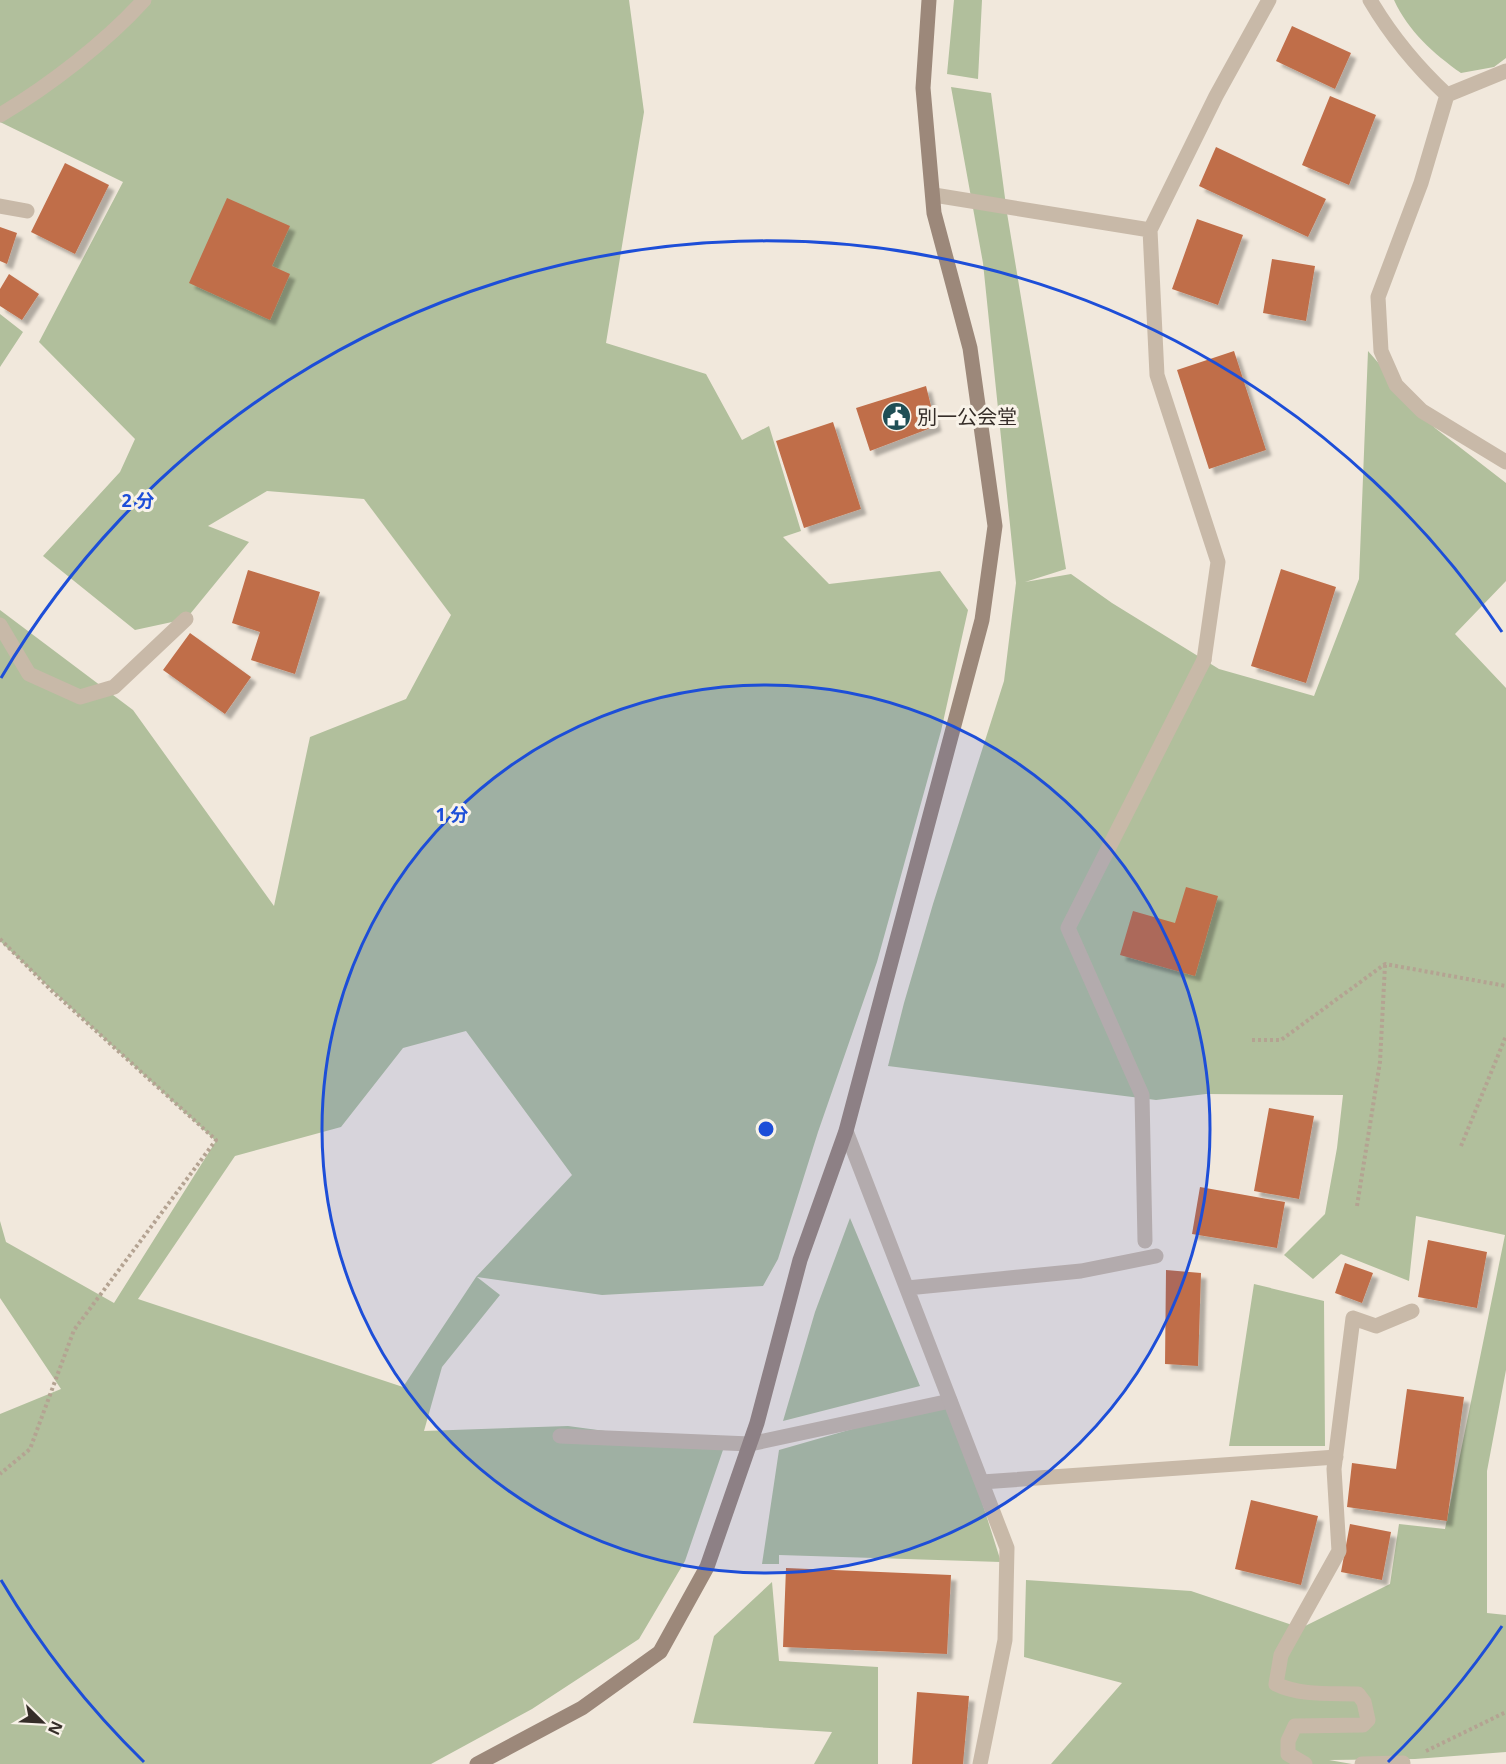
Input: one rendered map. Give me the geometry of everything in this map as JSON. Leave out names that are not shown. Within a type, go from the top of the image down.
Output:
[{"type":"street","points":[[0,116],[27,99],[121,26],[144,0]]},
{"type":"street","points":[[477,1764],[582,1708],[660,1652],[707,1568],[757,1423],[800,1260],[846,1131],[982,620],[994,526],[970,348],[934,213],[923,88],[929,0]]},
{"type":"street","points":[[1145,1241],[1142,1095],[1068,928],[1204,660],[1218,562],[1157,375],[1150,230],[1216,96],[1269,0]]},
{"type":"street","points":[[1370,0],[1377,13],[1427,77],[1447,95]]},
{"type":"street","points":[[1447,95],[1506,71]]},
{"type":"street","points":[[1447,95],[1421,183],[1378,297],[1381,351],[1396,385],[1422,411],[1506,462]]},
{"type":"street","points":[[933,195],[1150,230]]},
{"type":"street","points":[[0,206],[27,211]]},
{"type":"street","points":[[0,625],[29,674],[80,697],[114,687],[186,619]]},
{"type":"street","points":[[846,1131],[1007,1548],[1005,1640],[980,1764]]},
{"type":"street","points":[[907,1288],[1081,1271],[1156,1257]]},
{"type":"street","points":[[1305,1764],[1288,1754],[1288,1741],[1295,1726],[1363,1725],[1368,1720],[1364,1702],[1358,1694],[1298,1691],[1276,1684],[1281,1655],[1339,1551],[1334,1469],[1353,1318],[1376,1326],[1412,1311]]},
{"type":"street","points":[[560,1436],[750,1444],[950,1401]]},
{"type":"street","points":[[982,1482],[1336,1457]]},
{"type":"street","points":[[1362,1764],[1402,1763]]},
{"type":"path","points":[[0,939],[51,990],[216,1140],[74,1330],[30,1449],[0,1474]]},
{"type":"path","points":[[1252,1040],[1281,1040],[1386,964],[1506,986]]},
{"type":"path","points":[[1357,1206],[1380,1062],[1386,964]]},
{"type":"path","points":[[1461,1146],[1506,1036]]},
{"type":"path","points":[[1402,1763],[1506,1712]]},
{"type":"green space","points":[[0,0],[629,0],[644,112],[606,343],[706,374],[742,440],[769,426],[801,531],[783,537],[829,584],[940,571],[968,610],[941,731],[877,962],[818,1132],[778,1259],[763,1286],[602,1295],[477,1277],[500,1295],[442,1367],[424,1431],[568,1426],[724,1447],[685,1561],[639,1639],[532,1709],[431,1764],[0,1764],[0,1414],[61,1389],[0,1298],[0,1221],[6,1242],[114,1303],[216,1141],[0,941],[0,610],[133,710],[274,906],[310,737],[406,699],[451,615],[364,499],[267,491],[208,526],[249,542],[186,619],[135,630],[43,556],[120,472],[135,439],[39,342],[123,182],[0,122]],"holes":[[[466,1031],[572,1175],[476,1277],[403,1387],[138,1299],[235,1156],[341,1127],[403,1048]]]},
{"type":"green space","points":[[954,0],[982,0],[978,79],[947,74]]},
{"type":"green space","points":[[1394,0],[1506,0],[1506,58],[1494,67],[1461,73],[1441,58],[1414,32]]},
{"type":"green space","points":[[951,87],[991,93],[1007,213],[1066,569],[1025,582],[1071,574],[1112,603],[1219,669],[1314,696],[1359,579],[1368,351],[1435,428],[1506,483],[1506,581],[1455,634],[1506,688],[1506,1370],[1487,1471],[1487,1613],[1506,1615],[1506,1752],[1415,1759],[1329,1760],[1352,1764],[1051,1764],[1122,1683],[1024,1657],[1026,1580],[1191,1591],[1301,1628],[1390,1584],[1399,1524],[1445,1529],[1505,1235],[1416,1216],[1409,1281],[1341,1254],[1313,1279],[1284,1255],[1325,1214],[1337,1148],[1343,1095],[1206,1094],[1156,1100],[888,1066],[933,904],[1004,681],[1016,583],[983,263]]},
{"type":"green space","points":[[0,314],[23,332],[0,367]]},
{"type":"green space","points":[[850,1218],[920,1386],[783,1421],[815,1312]]},
{"type":"green space","points":[[1254,1284],[1324,1301],[1325,1446],[1229,1446]]},
{"type":"green space","points":[[950,1401],[1001,1562],[779,1555],[779,1564],[762,1564],[779,1450]]},
{"type":"green space","points":[[772,1582],[779,1661],[878,1667],[878,1764],[814,1764],[832,1732],[693,1723],[714,1636]]},
{"type":"building","points":[[1292,26],[1351,53],[1335,89],[1276,61]]},
{"type":"building","points":[[1330,96],[1376,115],[1349,185],[1302,165]]},
{"type":"building","points":[[1216,147],[1326,199],[1308,237],[1199,186]]},
{"type":"building","points":[[65,163],[109,185],[75,254],[31,232]]},
{"type":"building","points":[[227,198],[290,226],[272,266],[290,274],[270,320],[189,283]]},
{"type":"building","points":[[1197,219],[1243,235],[1218,305],[1172,289]]},
{"type":"building","points":[[0,227],[17,233],[7,264],[0,261]]},
{"type":"building","points":[[1272,259],[1315,266],[1306,321],[1263,313]]},
{"type":"building","points":[[9,274],[39,294],[22,320],[0,306],[0,289]]},
{"type":"building","points":[[1234,351],[1266,450],[1209,469],[1177,370]]},
{"type":"building","name":"別一公会堂","points":[[926,386],[936,426],[870,451],[856,408]]},
{"type":"building","points":[[833,422],[861,509],[804,528],[776,441]]},
{"type":"building","points":[[1281,569],[1336,587],[1306,683],[1251,666]]},
{"type":"building","points":[[248,570],[320,592],[295,674],[251,660],[260,632],[232,623]]},
{"type":"building","points":[[190,633],[251,677],[225,714],[163,670]]},
{"type":"building","points":[[1186,887],[1218,896],[1195,976],[1120,955],[1133,911],[1175,923]]},
{"type":"building","points":[[1269,1108],[1314,1116],[1299,1199],[1254,1191]]},
{"type":"building","points":[[1200,1187],[1285,1202],[1277,1248],[1192,1234]]},
{"type":"building","points":[[1428,1240],[1487,1252],[1477,1308],[1418,1297]]},
{"type":"building","points":[[1345,1263],[1373,1273],[1362,1303],[1335,1293]]},
{"type":"building","points":[[1166,1270],[1201,1273],[1198,1366],[1165,1364]]},
{"type":"building","points":[[1407,1389],[1464,1397],[1447,1521],[1347,1507],[1352,1463],[1396,1469]]},
{"type":"building","points":[[1251,1500],[1318,1516],[1301,1585],[1235,1569]]},
{"type":"building","points":[[1350,1524],[1391,1532],[1382,1580],[1341,1572]]},
{"type":"building","points":[[786,1568],[951,1575],[947,1654],[783,1647]]},
{"type":"building","points":[[917,1692],[969,1696],[963,1764],[912,1764]]},
{"type":"place","name":"別一公会堂","points":[[896,417]]}]
